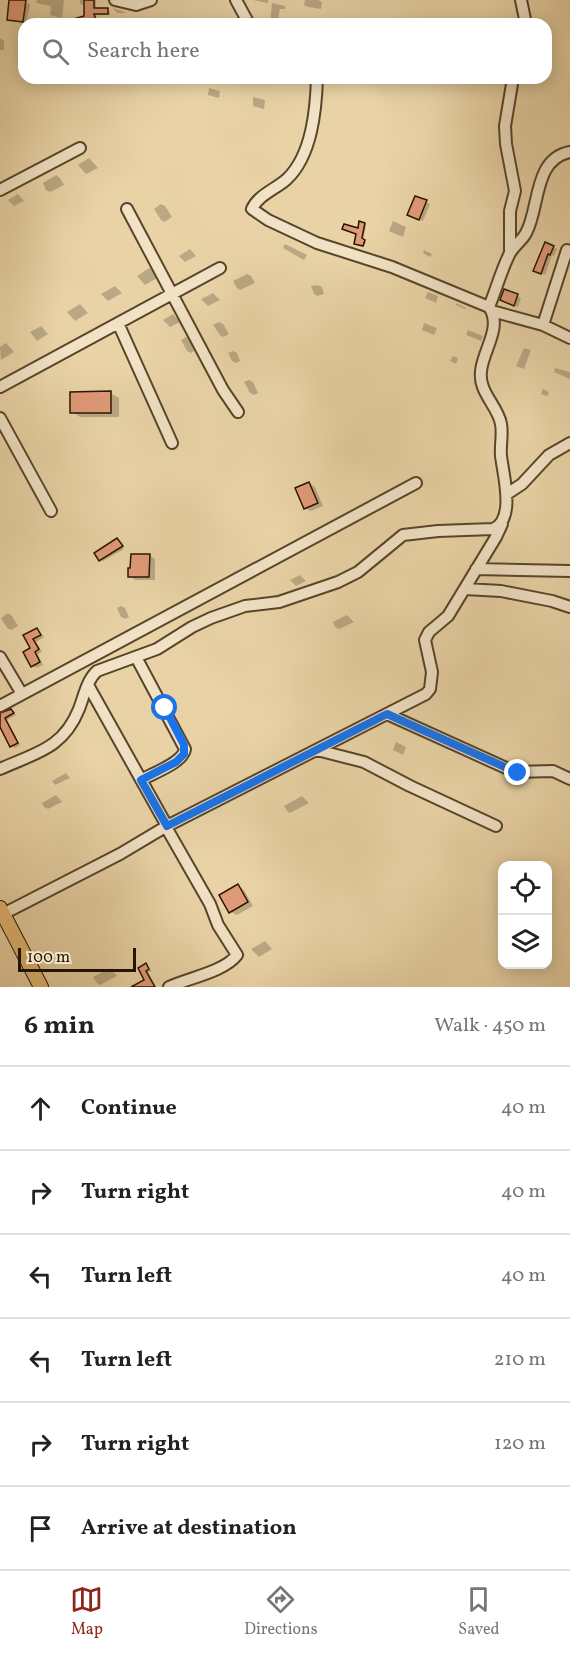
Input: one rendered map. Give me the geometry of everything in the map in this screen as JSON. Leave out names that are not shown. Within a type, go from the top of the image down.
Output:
[{"type":"main road","points":[[1,917],[31,987]]},
{"type":"main road","points":[[1,917],[41,987]]},
{"type":"street","points":[[115,0],[140,4],[151,0]]},
{"type":"street","points":[[236,0],[246,18]]},
{"type":"street","points":[[521,0],[525,18]]},
{"type":"street","points":[[317,84],[315,115],[303,154],[290,176],[253,206],[252,210],[317,243],[392,267],[491,309],[543,326],[570,338]]},
{"type":"street","points":[[1,917],[166,827],[426,694],[430,689],[432,672],[425,640],[429,632],[448,616],[496,537],[504,518],[507,494],[501,455],[501,423],[480,379],[481,364],[491,339],[491,309],[510,253],[510,211],[515,191],[505,126],[512,84]]},
{"type":"street","points":[[0,190],[80,148]]},
{"type":"street","points":[[510,253],[526,235],[537,193],[550,164],[555,158],[570,152]]},
{"type":"street","points":[[127,209],[238,412]]},
{"type":"street","points":[[543,326],[567,250]]},
{"type":"street","points":[[0,387],[220,268]]},
{"type":"street","points":[[118,323],[172,443]]},
{"type":"street","points":[[0,417],[51,511]]},
{"type":"street","points":[[507,494],[522,484],[549,455],[570,443]]},
{"type":"street","points":[[0,706],[416,483]]},
{"type":"street","points":[[0,769],[32,757],[54,745],[75,719],[90,678],[97,671],[157,649],[211,618],[245,606],[279,602],[338,582],[358,572],[404,535],[493,529],[498,527],[504,518]]},
{"type":"street","points":[[477,568],[570,571]]},
{"type":"street","points":[[465,589],[501,591],[570,607]]},
{"type":"street","points":[[0,657],[22,694]]},
{"type":"street","points":[[136,657],[185,749],[183,757],[176,762],[141,780]]},
{"type":"street","points":[[88,685],[214,913],[218,925],[237,955],[220,967],[169,987]]},
{"type":"street","points":[[387,714],[515,772],[553,771],[570,779]]},
{"type":"street","points":[[317,750],[364,762],[496,826]]},
{"type":"building","points":[[9,0],[26,0],[24,18],[18,18],[18,21],[7,20]]},
{"type":"building","points":[[84,0],[94,0],[94,8],[108,8],[108,14],[94,14],[95,18],[77,18],[84,16]]},
{"type":"building","points":[[415,196],[427,200],[419,220],[407,215]]},
{"type":"building","points":[[359,221],[365,223],[363,246],[354,244],[356,234],[342,229],[344,224],[358,228]]},
{"type":"building","points":[[545,242],[554,246],[550,255],[548,254],[541,274],[533,271]]},
{"type":"building","points":[[504,289],[518,294],[514,306],[500,300]]},
{"type":"building","points":[[111,391],[111,413],[70,413],[70,392]]},
{"type":"building","points":[[309,482],[318,503],[304,509],[295,488]]},
{"type":"building","points":[[117,538],[123,546],[99,561],[94,553]]},
{"type":"building","points":[[131,554],[150,554],[149,577],[128,577]]},
{"type":"building","points":[[37,628],[41,635],[33,639],[39,649],[35,652],[40,662],[31,667],[23,652],[30,648],[23,635]]},
{"type":"building","points":[[11,709],[14,713],[5,718],[18,743],[10,747],[0,727],[0,713]]},
{"type":"building","points":[[238,884],[248,902],[229,913],[219,895]]},
{"type":"building","points":[[146,963],[149,969],[146,971],[155,987],[131,987],[144,980],[138,968]]},
{"type":"route","points":[[165,708],[184,745],[184,754],[176,762],[141,780],[167,826],[387,714],[518,773]]}]
